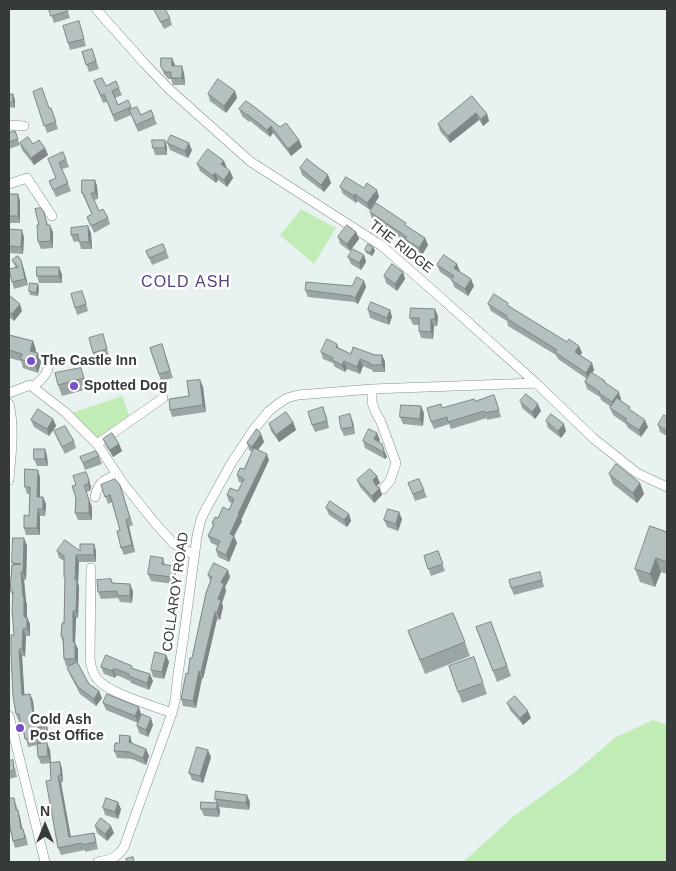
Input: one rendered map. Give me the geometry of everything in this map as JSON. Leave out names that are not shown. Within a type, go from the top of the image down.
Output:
[{"type":"street","name":"THE RIDGE","points":[[96,9],[169,89],[251,162],[382,246],[536,383],[593,438],[637,473],[667,487]]},
{"type":"street","points":[[9,125],[24,126]]},
{"type":"street","points":[[9,184],[26,178],[52,216]]},
{"type":"street","points":[[33,387],[44,377],[49,364],[48,359]]},
{"type":"street","name":"COLLAROY ROAD","points":[[98,862],[111,861],[124,847],[172,713],[201,519],[232,462],[254,429],[269,411],[287,398],[298,395],[372,389],[536,383]]},
{"type":"street","points":[[9,394],[30,384],[65,412],[97,444],[117,474],[171,541],[195,555]]},
{"type":"street","points":[[372,389],[372,402],[396,463],[390,481],[383,490]]},
{"type":"street","points":[[97,444],[163,398]]},
{"type":"street","points":[[9,404],[12,428],[9,480]]},
{"type":"street","points":[[95,497],[100,483],[117,474]]},
{"type":"street","points":[[91,568],[90,659],[91,667],[98,680],[114,691],[172,713]]},
{"type":"street","points":[[9,716],[45,862]]},
{"type":"green space","points":[[301,209],[336,228],[314,264],[280,235]]},
{"type":"green space","points":[[122,396],[129,415],[96,440],[71,413]]},
{"type":"green space","points":[[653,720],[667,725],[667,862],[463,862],[514,816],[575,772],[616,737]]},
{"type":"building","points":[[49,9],[67,9],[68,11],[51,16]]},
{"type":"building","points":[[154,9],[165,9],[170,18],[161,22]]},
{"type":"building","points":[[79,21],[84,39],[68,43],[63,26]]},
{"type":"building","points":[[92,49],[96,61],[86,65],[82,52]]},
{"type":"building","points":[[161,58],[172,58],[172,66],[182,66],[182,78],[171,78],[171,72],[165,72],[161,67]]},
{"type":"building","points":[[102,78],[106,86],[116,81],[119,88],[112,91],[118,105],[128,100],[131,107],[113,115],[104,94],[101,96],[94,81]]},
{"type":"building","points":[[218,79],[235,91],[224,106],[208,94]]},
{"type":"building","points":[[42,88],[56,122],[44,126],[33,92]]},
{"type":"building","points":[[9,94],[13,94],[13,102],[9,102]]},
{"type":"building","points":[[472,96],[487,114],[481,119],[476,113],[448,136],[438,124]]},
{"type":"building","points":[[246,101],[280,127],[286,123],[299,140],[288,149],[271,126],[267,130],[239,109]]},
{"type":"building","points":[[137,107],[141,115],[151,110],[154,117],[136,125],[129,110]]},
{"type":"building","points":[[15,131],[18,139],[9,142],[9,133]]},
{"type":"building","points":[[171,135],[189,143],[185,151],[167,143]]},
{"type":"building","points":[[28,137],[33,144],[39,140],[45,148],[31,158],[20,143]]},
{"type":"building","points":[[152,140],[165,140],[165,148],[153,148]]},
{"type":"building","points":[[208,149],[224,161],[221,164],[230,171],[224,180],[215,173],[213,176],[197,164]]},
{"type":"building","points":[[63,152],[66,159],[59,163],[68,183],[53,190],[49,181],[56,178],[48,159]]},
{"type":"building","points":[[307,159],[328,175],[321,185],[300,168]]},
{"type":"building","points":[[346,177],[364,188],[367,183],[377,190],[367,203],[355,194],[354,196],[340,187]]},
{"type":"building","points":[[82,180],[95,180],[95,193],[91,193],[99,211],[103,209],[108,218],[91,226],[87,217],[92,214],[82,193]]},
{"type":"building","points":[[9,194],[18,194],[18,216],[9,216]]},
{"type":"building","points":[[376,203],[425,238],[419,248],[405,239],[407,237],[370,212]]},
{"type":"building","points":[[41,208],[47,225],[50,225],[51,241],[38,242],[37,225],[39,225],[35,209]]},
{"type":"building","points":[[347,225],[356,232],[347,244],[338,237]]},
{"type":"building","points":[[88,226],[89,242],[79,242],[78,234],[71,235],[71,228]]},
{"type":"building","points":[[9,229],[22,230],[21,247],[9,246]]},
{"type":"building","points":[[163,244],[166,251],[149,258],[146,251]]},
{"type":"building","points":[[368,244],[373,247],[370,253],[365,250]]},
{"type":"building","points":[[353,249],[364,255],[359,263],[348,257]]},
{"type":"building","points":[[444,255],[457,264],[454,268],[471,279],[465,289],[451,280],[454,276],[437,265]]},
{"type":"building","points":[[18,256],[21,260],[25,279],[12,282],[9,269],[18,267],[12,260]]},
{"type":"building","points":[[392,264],[403,272],[395,284],[384,276]]},
{"type":"building","points":[[37,267],[59,267],[59,276],[37,276]]},
{"type":"building","points":[[357,277],[364,281],[355,298],[305,290],[306,282],[352,286]]},
{"type":"building","points":[[30,283],[38,284],[36,293],[29,291]]},
{"type":"building","points":[[82,291],[86,304],[75,308],[71,294]]},
{"type":"building","points":[[494,294],[508,303],[507,305],[567,342],[569,339],[579,346],[575,352],[592,363],[586,373],[555,352],[557,350],[506,318],[507,316],[488,304]]},
{"type":"building","points":[[9,295],[20,304],[12,314],[9,312]]},
{"type":"building","points":[[371,302],[390,310],[387,318],[368,310]]},
{"type":"building","points":[[411,308],[435,309],[435,319],[431,319],[431,332],[419,331],[419,318],[410,318]]},
{"type":"building","points":[[103,334],[107,349],[93,353],[89,338]]},
{"type":"building","points":[[9,335],[33,341],[30,351],[38,353],[34,364],[20,359],[22,354],[9,350]]},
{"type":"building","points":[[327,339],[337,344],[336,347],[351,354],[353,347],[375,355],[382,355],[382,365],[370,365],[370,363],[360,359],[357,367],[344,361],[342,365],[321,352]]},
{"type":"building","points":[[162,344],[170,371],[159,374],[150,348]]},
{"type":"building","points":[[81,368],[84,378],[58,385],[55,373]]},
{"type":"building","points":[[591,372],[619,392],[612,402],[585,382]]},
{"type":"building","points":[[200,380],[203,405],[170,410],[169,399],[189,396],[187,381]]},
{"type":"building","points":[[526,394],[538,404],[532,412],[520,401]]},
{"type":"building","points":[[494,395],[499,410],[485,413],[484,411],[448,422],[447,417],[431,422],[427,408],[441,404],[442,408]]},
{"type":"building","points":[[617,398],[645,420],[639,430],[625,421],[627,419],[610,408]]},
{"type":"building","points":[[401,405],[421,406],[420,419],[400,417]]},
{"type":"building","points":[[323,407],[327,421],[312,425],[308,412]]},
{"type":"building","points":[[38,409],[53,419],[47,429],[31,420]]},
{"type":"building","points":[[286,412],[293,422],[276,435],[269,424]]},
{"type":"building","points":[[350,414],[353,427],[341,429],[339,417]]},
{"type":"building","points":[[551,414],[564,424],[558,431],[546,421]]},
{"type":"building","points":[[664,415],[667,417],[667,431],[658,425]]},
{"type":"building","points":[[65,426],[74,441],[62,447],[54,431]]},
{"type":"building","points":[[257,429],[261,434],[252,447],[247,443]]},
{"type":"building","points":[[369,429],[377,433],[374,439],[382,444],[383,452],[363,441]]},
{"type":"building","points":[[112,433],[119,444],[110,450],[103,439]]},
{"type":"building","points":[[254,448],[267,454],[238,514],[230,534],[234,536],[226,555],[216,550],[220,541],[208,536],[215,517],[218,518],[223,507],[229,510],[234,499],[227,495],[230,488],[238,491],[244,479],[237,475],[240,468],[244,469]]},
{"type":"building","points":[[34,449],[45,449],[45,459],[34,459]]},
{"type":"building","points":[[96,451],[99,456],[83,463],[80,457]]},
{"type":"building","points":[[616,464],[640,483],[633,493],[609,474]]},
{"type":"building","points":[[25,469],[38,470],[37,497],[43,497],[43,509],[38,509],[37,528],[24,528],[24,515],[29,516],[30,487],[25,487]]},
{"type":"building","points":[[370,469],[377,476],[373,480],[376,486],[380,488],[372,496],[357,480]]},
{"type":"building","points":[[86,472],[89,480],[88,484],[84,485],[89,500],[89,513],[75,513],[76,498],[72,486],[76,485],[73,476]]},
{"type":"building","points":[[115,479],[120,485],[130,518],[126,520],[132,545],[121,548],[117,531],[120,530],[110,495],[105,497],[101,485]]},
{"type":"building","points":[[419,479],[424,490],[413,494],[408,483]]},
{"type":"building","points":[[330,501],[349,514],[344,520],[326,508]]},
{"type":"building","points":[[388,509],[399,512],[396,524],[384,520]]},
{"type":"building","points":[[650,526],[667,532],[667,562],[656,558],[650,574],[635,569]]},
{"type":"building","points":[[13,538],[24,538],[23,573],[21,572],[24,617],[27,617],[27,628],[23,629],[22,649],[19,649],[22,695],[30,694],[34,720],[45,718],[46,726],[37,728],[38,737],[25,739],[19,714],[16,714],[13,696],[11,635],[14,635],[13,592],[11,592],[10,579],[12,565],[21,564],[12,563]]},
{"type":"building","points":[[65,540],[80,551],[80,544],[94,544],[94,555],[76,555],[76,611],[73,611],[75,659],[64,659],[63,637],[61,636],[62,623],[64,623],[65,577],[64,556],[57,551]]},
{"type":"building","points":[[438,551],[443,564],[428,569],[424,556]]},
{"type":"building","points":[[151,556],[163,558],[162,564],[173,566],[171,577],[148,574]]},
{"type":"building","points":[[214,563],[228,570],[221,582],[224,584],[218,599],[221,600],[217,613],[215,612],[193,701],[181,699],[206,593],[212,577],[208,575]]},
{"type":"building","points":[[540,572],[542,580],[511,588],[509,580]]},
{"type":"building","points":[[111,579],[112,583],[130,584],[130,596],[117,595],[117,591],[98,592],[97,580]]},
{"type":"building","points":[[453,613],[465,642],[420,660],[408,631]]},
{"type":"building","points":[[491,622],[507,666],[493,671],[476,627]]},
{"type":"building","points":[[155,652],[166,655],[162,672],[151,670]]},
{"type":"building","points":[[106,655],[132,666],[131,668],[150,674],[147,683],[116,669],[112,671],[101,667]]},
{"type":"building","points":[[474,657],[483,683],[458,692],[449,666]]},
{"type":"building","points":[[77,662],[89,684],[99,691],[94,699],[78,687],[67,668]]},
{"type":"building","points":[[107,694],[139,707],[135,716],[103,703]]},
{"type":"building","points":[[515,696],[528,711],[520,718],[507,703]]},
{"type":"building","points":[[142,714],[151,718],[146,730],[137,726]]},
{"type":"building","points":[[120,735],[130,736],[129,742],[146,749],[143,758],[129,752],[114,751],[115,743],[119,743]]},
{"type":"building","points":[[47,743],[48,756],[38,757],[37,744]]},
{"type":"building","points":[[197,747],[208,750],[200,776],[189,773]]},
{"type":"building","points":[[13,760],[14,770],[9,772],[9,761]]},
{"type":"building","points":[[60,762],[61,775],[58,776],[69,837],[94,833],[96,842],[58,848],[46,781],[51,780],[50,763]]},
{"type":"building","points":[[216,791],[247,795],[246,803],[215,799]]},
{"type":"building","points":[[9,798],[14,798],[25,838],[13,841],[9,822]]},
{"type":"building","points":[[106,798],[118,802],[115,812],[103,808]]},
{"type":"building","points":[[201,802],[217,803],[217,809],[201,809]]},
{"type":"building","points":[[101,818],[111,826],[105,834],[95,826]]},
{"type":"building","points":[[133,857],[134,862],[127,862],[126,859]]},
{"type":"place","name":"The Castle Inn","points":[[31,361]]},
{"type":"place","name":"Spotted Dog","points":[[74,386]]},
{"type":"place","name":"Cold Ash Post Office","points":[[20,728]]},
{"type":"district","name":"COLD ASH","points":[[186,283]]}]
